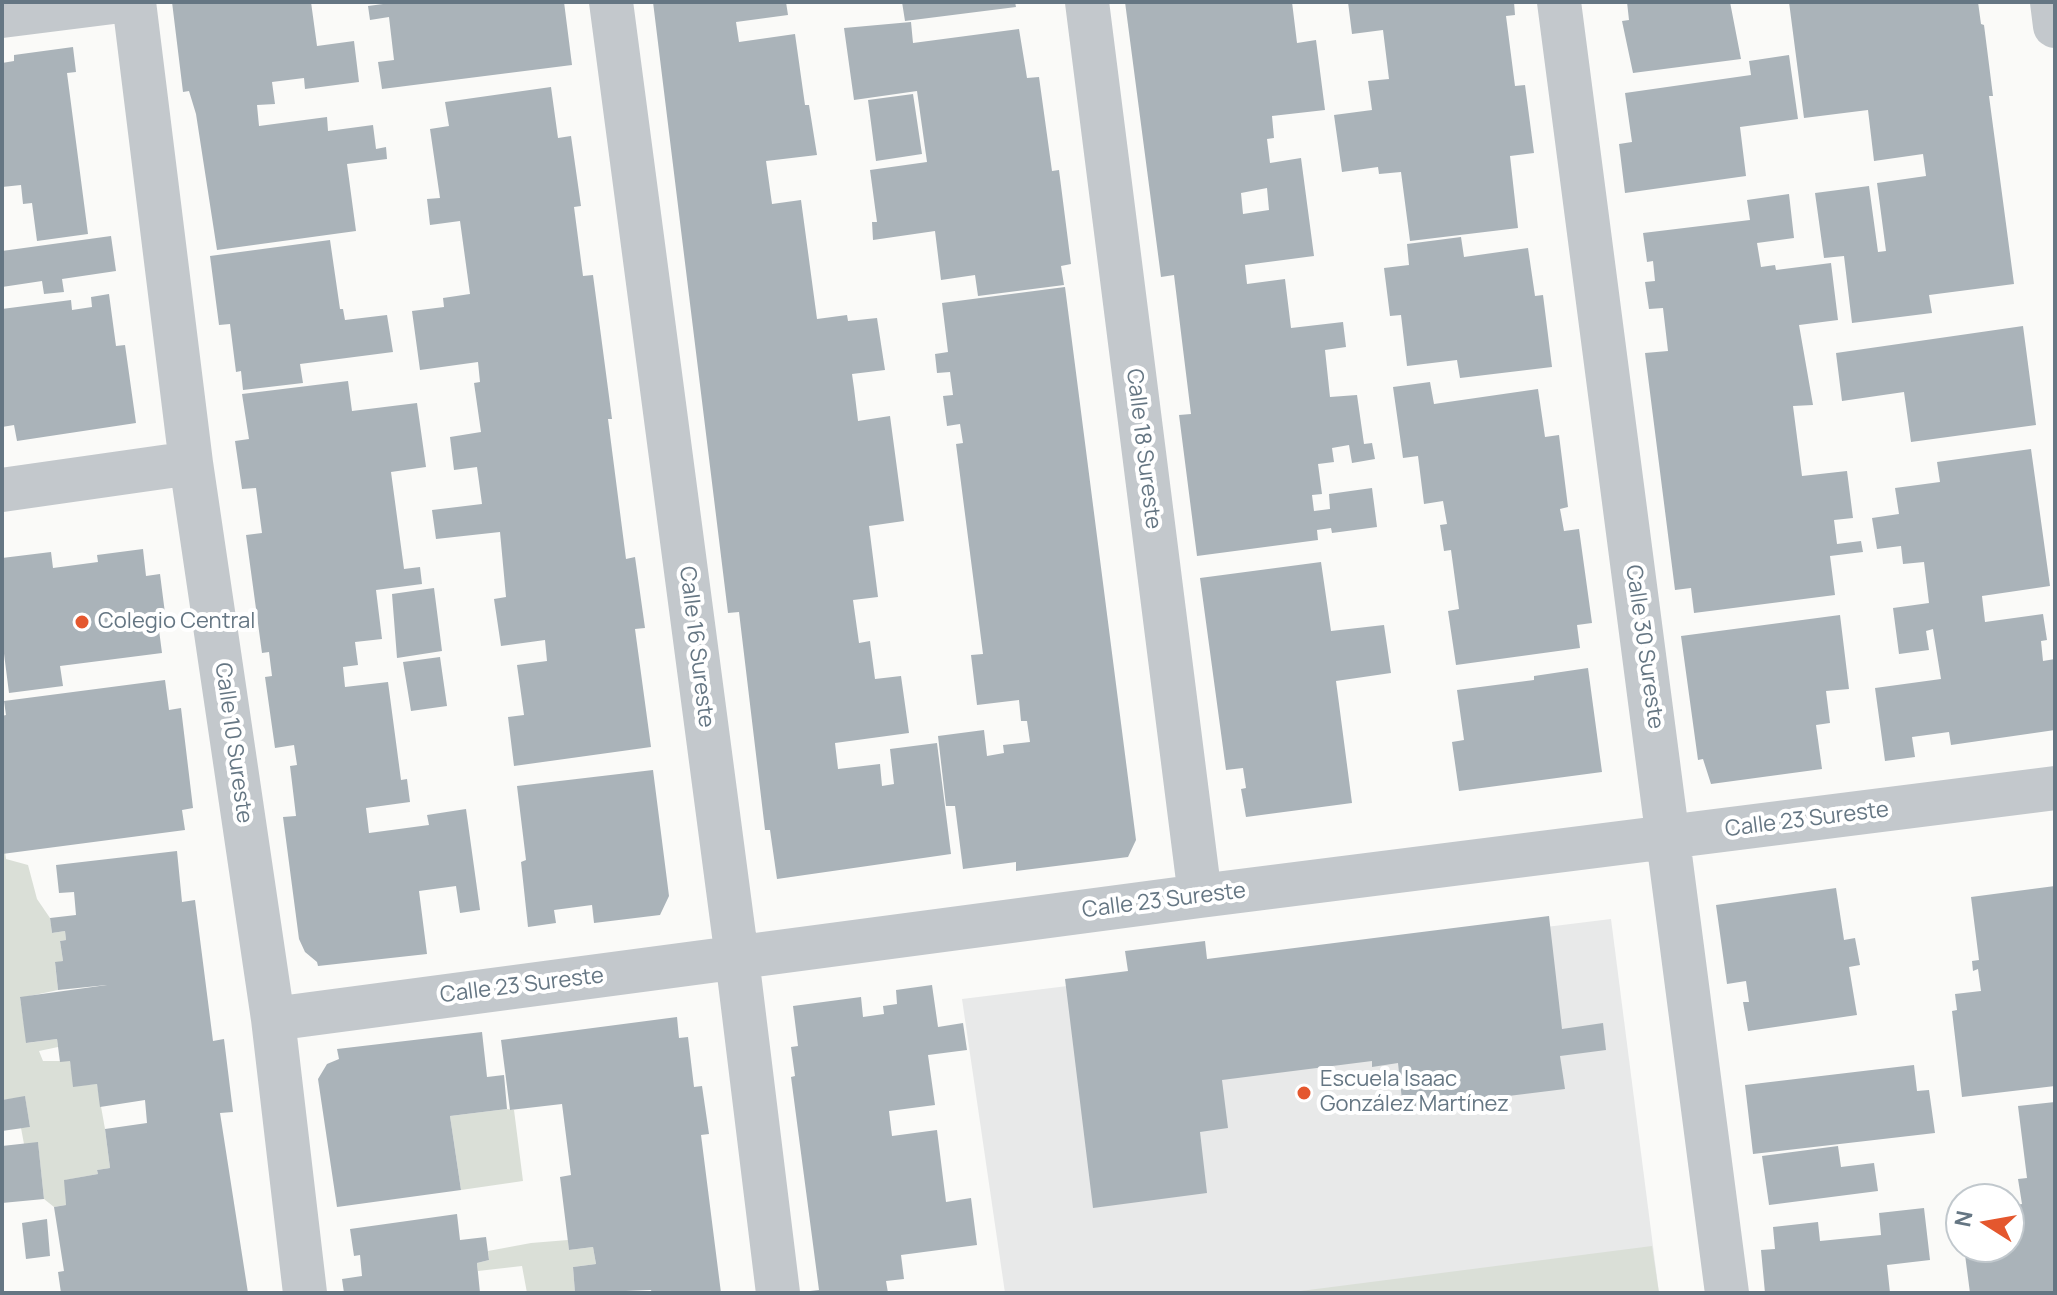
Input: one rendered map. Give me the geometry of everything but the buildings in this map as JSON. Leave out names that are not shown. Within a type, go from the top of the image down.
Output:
[{"type":"street","points":[[2,16],[113,2]]},
{"type":"street","name":"Calle 10 Sureste","points":[[134,2],[191,463],[273,1019],[305,1293]]},
{"type":"street","name":"Calle 16 Sureste","points":[[611,2],[778,1293]]},
{"type":"street","name":"Calle 18 Sureste","points":[[1087,2],[1200,896]]},
{"type":"street","name":"Calle 30 Sureste","points":[[1559,2],[1727,1293]]},
{"type":"street","points":[[2052,2],[2055,26]]},
{"type":"street","points":[[2,490],[191,463]]},
{"type":"street","name":"Calle 23 Sureste","points":[[273,1019],[1200,896],[2055,788]]},
{"type":"shaded area","points":[[2,830],[6,859],[28,865],[37,899],[50,918],[52,933],[65,931],[66,940],[60,941],[63,961],[55,963],[58,990],[20,998],[27,1043],[57,1039],[58,1047],[39,1051],[43,1061],[70,1061],[74,1086],[97,1084],[105,1129],[110,1168],[97,1170],[98,1174],[65,1180],[66,1205],[54,1207],[44,1199],[38,1143],[24,1144],[21,1128],[30,1127],[25,1097],[2,1100]]},
{"type":"shaded area","name":"Escuela Isaac González Martínez","points":[[1611,919],[1659,1293],[1005,1293],[962,999]]},
{"type":"shaded area","points":[[514,1110],[523,1181],[461,1190],[450,1116]]},
{"type":"shaded area","points":[[568,1240],[569,1250],[593,1247],[596,1264],[573,1267],[575,1293],[527,1293],[522,1266],[478,1271],[477,1263],[489,1260],[488,1251]]},
{"type":"shaded area","points":[[1652,1246],[1659,1293],[1285,1293]]},
{"type":"place","name":"Colegio Central","points":[[82,622]]},
{"type":"place","name":"Escuela Isaac González Martínez","points":[[1304,1093]]}]
